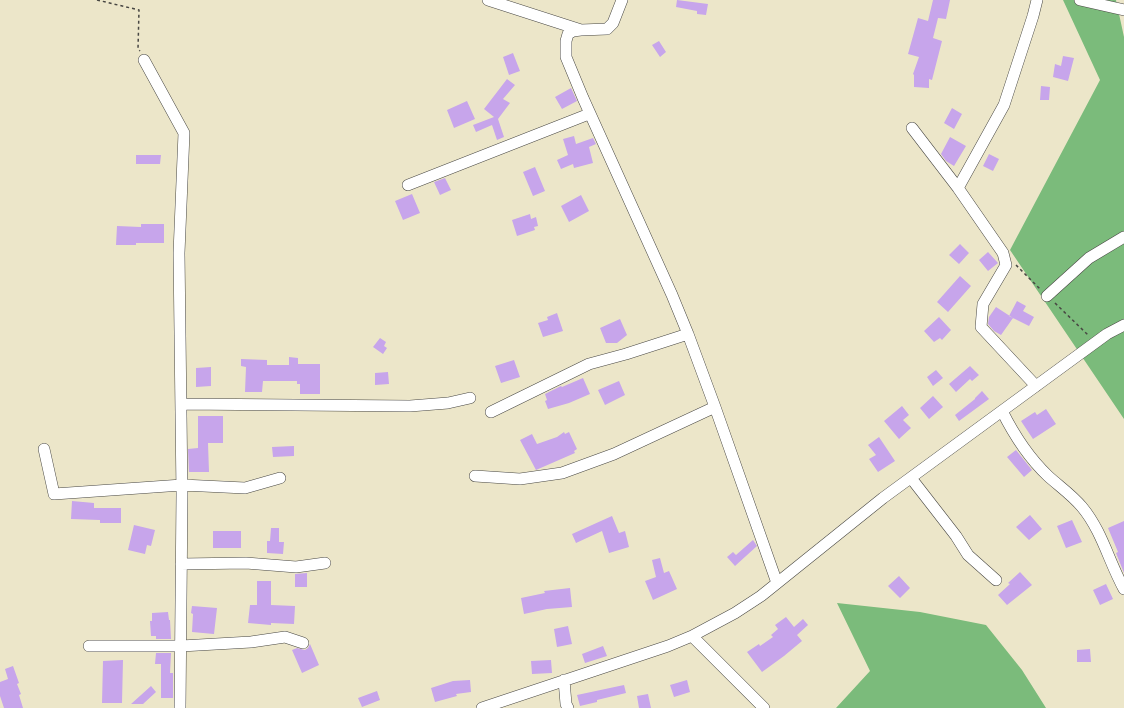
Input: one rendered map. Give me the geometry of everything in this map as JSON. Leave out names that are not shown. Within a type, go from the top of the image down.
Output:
[{"type":"street","points":[[488,0],[580,30]]},
{"type":"street","points":[[622,0],[613,23],[607,28],[573,31],[568,34],[566,41],[566,58],[688,334],[716,408],[777,583]]},
{"type":"street","points":[[958,188],[1004,105],[1037,0]]},
{"type":"street","points":[[1080,0],[1124,10]]},
{"type":"street","points":[[144,60],[184,133],[179,253],[182,485],[180,708]]},
{"type":"street","points":[[408,185],[590,114]]},
{"type":"street","points":[[912,128],[958,188],[1003,253],[1006,265],[983,304],[981,327],[1036,386]]},
{"type":"street","points":[[1047,296],[1089,258],[1124,237]]},
{"type":"street","points":[[482,708],[668,646],[692,636],[735,613],[777,583],[883,498],[1107,334],[1124,325]]},
{"type":"street","points":[[491,412],[589,364],[688,334]]},
{"type":"street","points":[[181,404],[410,406],[448,403],[470,398]]},
{"type":"street","points":[[475,476],[520,479],[562,473],[614,454],[716,408]]},
{"type":"street","points":[[1002,410],[1024,450],[1047,475],[1072,496],[1091,520],[1104,543],[1124,589]]},
{"type":"street","points":[[44,448],[54,494],[182,485],[245,488],[280,478]]},
{"type":"street","points":[[911,478],[956,536],[968,555],[996,580]]},
{"type":"street","points":[[181,564],[246,563],[296,567],[325,563]]},
{"type":"street","points":[[692,636],[764,708]]},
{"type":"street","points":[[89,646],[181,646],[251,642],[285,637],[303,643]]},
{"type":"street","points":[[564,680],[566,704],[568,708]]},
{"type":"path","points":[[98,0],[139,10],[138,48],[144,60]]},
{"type":"green space","points":[[1063,0],[1116,0],[1124,37],[1124,419],[1010,250],[1100,80]]},
{"type":"green space","points":[[837,603],[920,612],[986,625],[1022,670],[1046,708],[836,708],[870,671]]},
{"type":"building","points":[[677,0],[708,4],[706,15],[697,14],[697,11],[676,7]]},
{"type":"building","points":[[933,0],[950,0],[946,19],[938,18],[933,38],[942,41],[932,80],[929,79],[929,88],[914,87],[913,74],[919,57],[908,54],[918,18],[928,21]]},
{"type":"building","points":[[659,41],[666,52],[660,57],[652,45]]},
{"type":"building","points":[[513,53],[520,71],[509,75],[503,57]]},
{"type":"building","points":[[1063,56],[1074,58],[1068,81],[1053,77],[1055,64],[1061,66]]},
{"type":"building","points":[[507,79],[515,85],[503,99],[510,103],[498,119],[504,137],[497,140],[492,125],[476,132],[473,125],[494,117],[484,109]]},
{"type":"building","points":[[1041,86],[1050,87],[1049,100],[1040,100]]},
{"type":"building","points":[[571,88],[577,101],[562,109],[555,97]]},
{"type":"building","points":[[467,101],[475,119],[454,128],[447,110]]},
{"type":"building","points":[[952,108],[962,114],[954,129],[944,123]]},
{"type":"building","points":[[574,136],[576,144],[593,138],[596,144],[589,147],[593,163],[574,168],[573,164],[561,169],[557,160],[568,155],[563,139]]},
{"type":"building","points":[[950,137],[966,146],[954,166],[946,161],[941,154]]},
{"type":"building","points":[[989,154],[999,159],[993,171],[983,166]]},
{"type":"building","points":[[136,155],[161,155],[160,164],[136,164]]},
{"type":"building","points":[[535,167],[545,191],[533,196],[523,172]]},
{"type":"building","points":[[445,178],[451,190],[440,195],[434,182]]},
{"type":"building","points":[[412,194],[420,213],[403,220],[395,201]]},
{"type":"building","points":[[581,195],[589,211],[569,222],[561,206]]},
{"type":"building","points":[[530,214],[531,219],[536,217],[538,226],[534,227],[535,230],[517,236],[512,220]]},
{"type":"building","points":[[141,224],[164,224],[164,243],[116,245],[117,226],[141,227]]},
{"type":"building","points":[[960,244],[969,253],[959,264],[949,255]]},
{"type":"building","points":[[988,252],[998,263],[988,271],[979,260]]},
{"type":"building","points":[[960,276],[971,286],[948,312],[937,302]]},
{"type":"building","points":[[1017,301],[1026,306],[1023,311],[1034,317],[1029,326],[1009,316]]},
{"type":"building","points":[[996,307],[1013,318],[1001,335],[994,331],[988,324],[989,317]]},
{"type":"building","points":[[557,313],[563,331],[543,337],[538,323],[548,320],[547,317]]},
{"type":"building","points":[[939,317],[951,330],[942,340],[940,338],[934,342],[924,331]]},
{"type":"building","points":[[620,319],[627,335],[617,343],[606,343],[600,328]]},
{"type":"building","points":[[380,338],[386,342],[384,346],[387,348],[383,354],[373,347]]},
{"type":"building","points":[[289,357],[298,358],[298,364],[320,364],[320,394],[300,394],[300,384],[297,384],[297,381],[263,381],[262,392],[245,392],[246,367],[241,366],[241,359],[267,360],[267,365],[289,365]]},
{"type":"building","points":[[514,360],[520,377],[501,383],[495,366]]},
{"type":"building","points":[[970,366],[979,375],[972,381],[970,379],[956,392],[949,384]]},
{"type":"building","points":[[211,367],[211,386],[196,387],[196,368]]},
{"type":"building","points":[[936,370],[943,378],[933,386],[927,377]]},
{"type":"building","points":[[388,372],[389,384],[375,385],[375,373]]},
{"type":"building","points":[[583,378],[590,394],[569,403],[548,409],[545,401],[547,400],[545,394]]},
{"type":"building","points":[[619,381],[625,395],[605,405],[598,390]]},
{"type":"building","points":[[982,391],[989,399],[959,421],[955,415],[975,399]]},
{"type":"building","points":[[933,396],[943,407],[929,419],[920,408]]},
{"type":"building","points":[[902,406],[909,415],[903,420],[911,428],[899,439],[884,421]]},
{"type":"building","points":[[1046,409],[1056,424],[1033,439],[1021,421],[1035,412],[1037,415]]},
{"type":"building","points":[[198,416],[223,416],[223,443],[208,443],[209,472],[189,472],[188,449],[198,448]]},
{"type":"building","points":[[564,432],[565,434],[569,432],[577,449],[574,451],[575,453],[536,470],[520,440],[532,434],[537,444],[557,437]]},
{"type":"building","points":[[879,437],[895,461],[878,472],[869,459],[876,455],[868,445]]},
{"type":"building","points":[[294,446],[294,456],[273,457],[272,447]]},
{"type":"building","points":[[1016,450],[1032,470],[1024,477],[1007,457]]},
{"type":"building","points":[[72,501],[94,503],[94,508],[121,508],[121,523],[100,523],[100,520],[71,519]]},
{"type":"building","points":[[1030,515],[1042,529],[1029,540],[1016,527]]},
{"type":"building","points":[[612,516],[619,533],[625,531],[629,547],[609,553],[602,531],[576,543],[572,534]]},
{"type":"building","points":[[1072,520],[1082,542],[1066,548],[1057,526]]},
{"type":"building","points":[[1124,521],[1124,573],[1116,553],[1118,552],[1108,528]]},
{"type":"building","points":[[134,525],[155,530],[151,546],[147,545],[145,554],[128,550]]},
{"type":"building","points":[[271,528],[279,528],[279,542],[284,542],[283,554],[267,553],[267,541],[270,541]]},
{"type":"building","points":[[213,531],[241,531],[241,548],[213,548]]},
{"type":"building","points":[[753,540],[757,546],[735,566],[727,557],[733,552],[736,555]]},
{"type":"building","points":[[660,558],[664,573],[669,571],[677,589],[653,600],[645,581],[656,577],[652,560]]},
{"type":"building","points":[[1020,572],[1032,585],[1007,605],[998,595]]},
{"type":"building","points":[[307,573],[307,587],[295,587],[295,574]]},
{"type":"building","points":[[899,576],[910,588],[900,598],[888,586]]},
{"type":"building","points":[[257,581],[271,581],[271,605],[295,606],[294,624],[271,623],[271,625],[248,623],[250,605],[257,605]]},
{"type":"building","points":[[1106,584],[1113,599],[1100,605],[1093,590]]},
{"type":"building","points":[[570,588],[572,607],[547,609],[524,614],[521,598],[545,593],[544,591]]},
{"type":"building","points":[[192,606],[217,608],[214,634],[192,632]]},
{"type":"building","points":[[168,612],[171,639],[156,639],[156,636],[151,636],[150,621],[152,621],[152,613]]},
{"type":"building","points":[[786,617],[794,627],[803,619],[808,625],[797,635],[802,641],[762,672],[747,652],[759,644],[760,646],[773,637],[771,635],[778,629],[775,625]]},
{"type":"building","points":[[568,626],[572,644],[557,647],[554,629]]},
{"type":"building","points":[[310,644],[319,665],[302,673],[292,650],[297,648],[305,650]]},
{"type":"building","points":[[603,646],[607,656],[585,663],[582,654]]},
{"type":"building","points":[[1090,649],[1091,662],[1077,662],[1077,650]]},
{"type":"building","points":[[156,653],[171,653],[170,673],[173,673],[173,698],[161,698],[161,664],[155,664]]},
{"type":"building","points":[[123,660],[122,703],[102,703],[103,661]]},
{"type":"building","points":[[551,660],[552,673],[532,674],[531,661]]},
{"type":"building","points":[[13,666],[19,683],[17,684],[21,694],[19,695],[23,708],[4,708],[0,696],[0,682],[8,679],[5,669]]},
{"type":"building","points":[[470,680],[471,692],[456,694],[457,696],[435,702],[431,688],[453,681]]},
{"type":"building","points":[[687,680],[690,692],[674,697],[670,685]]},
{"type":"building","points":[[624,685],[626,693],[580,706],[577,695]]},
{"type":"building","points":[[151,686],[156,692],[143,704],[131,704]]},
{"type":"building","points":[[377,691],[380,700],[362,707],[358,698]]},
{"type":"building","points":[[648,694],[651,708],[639,708],[637,696]]}]
